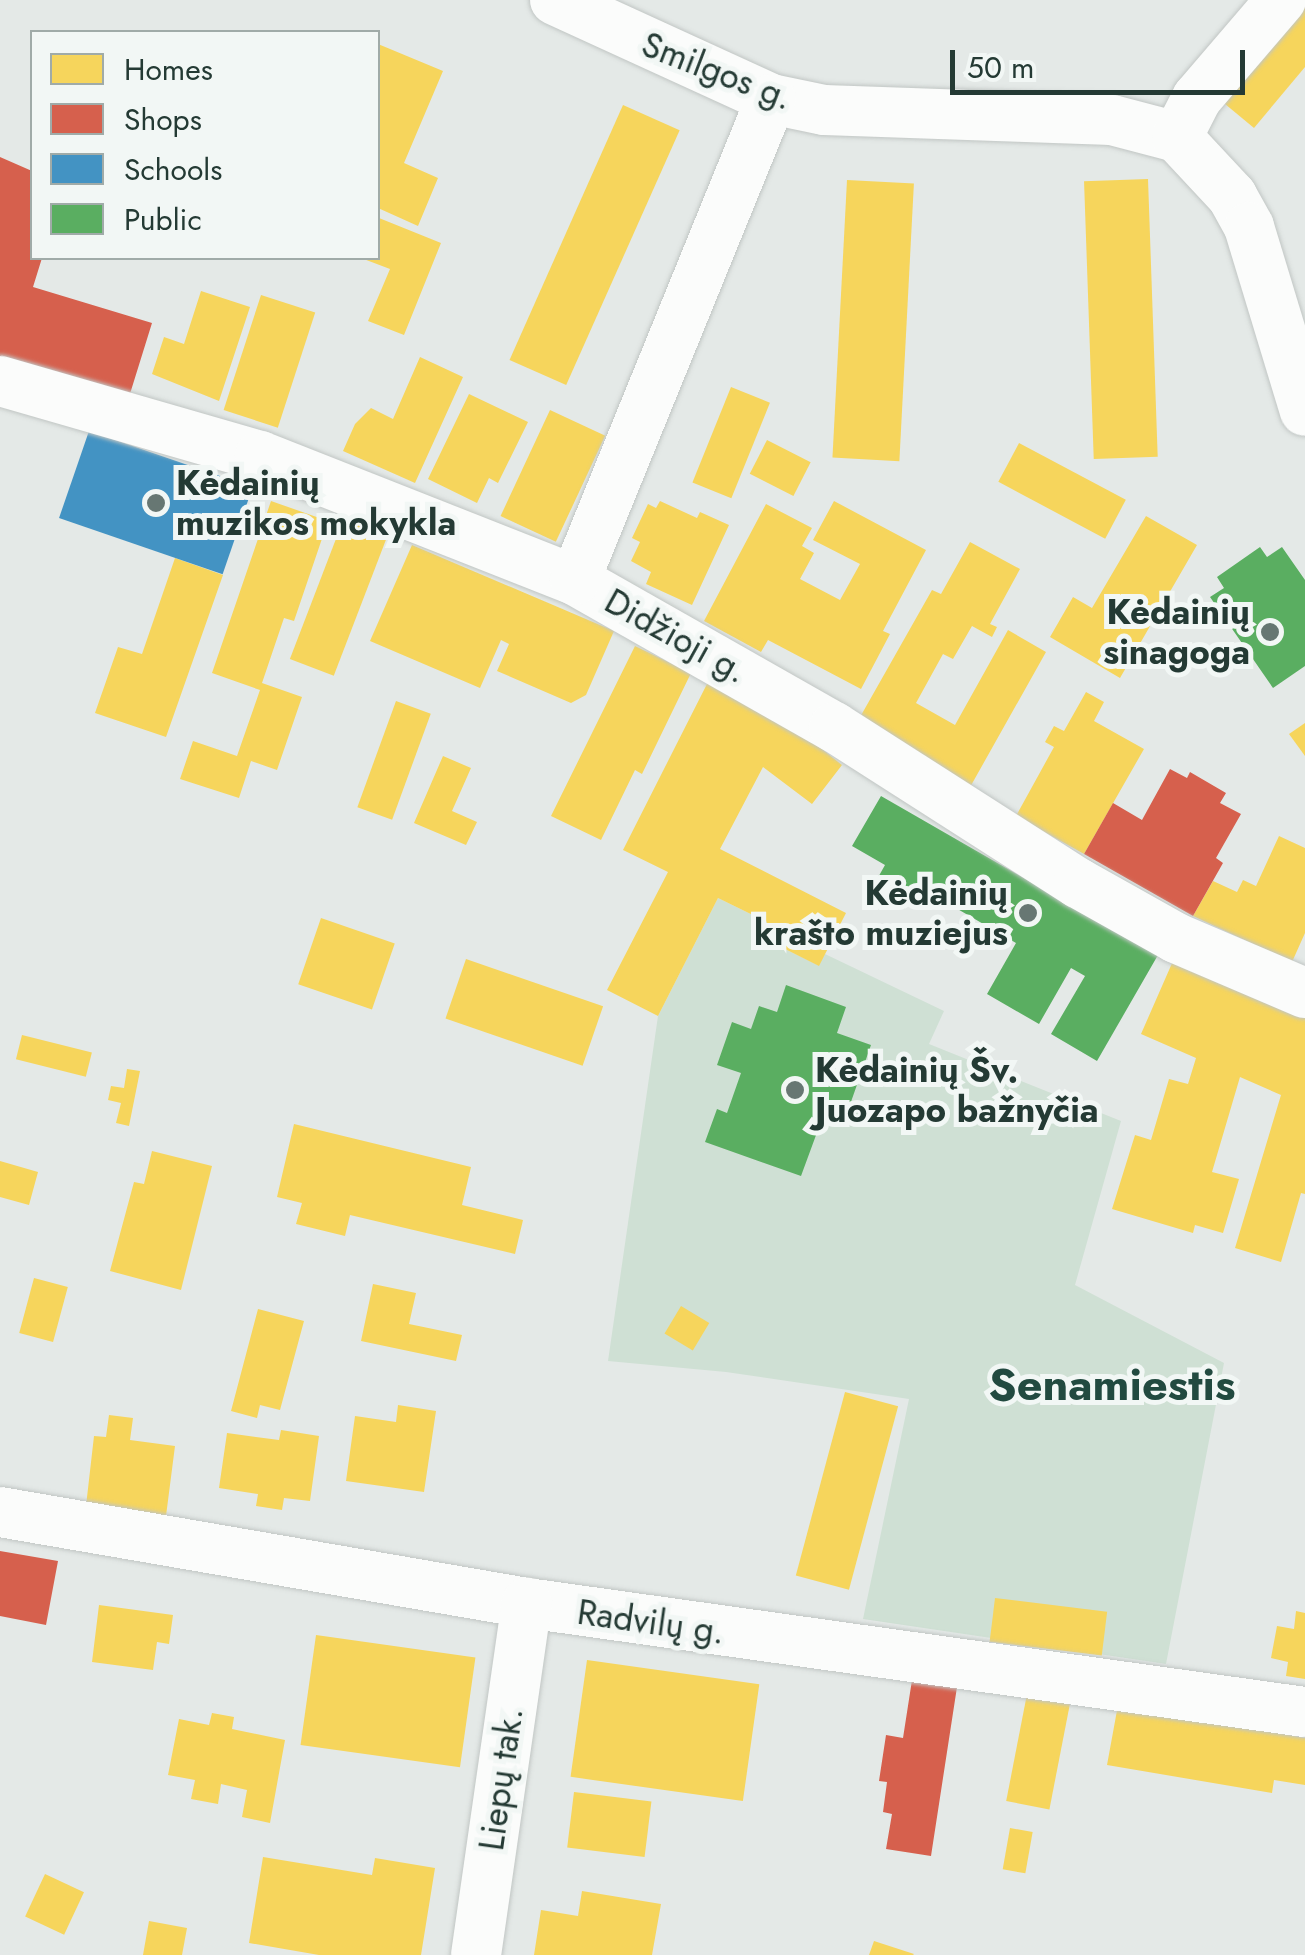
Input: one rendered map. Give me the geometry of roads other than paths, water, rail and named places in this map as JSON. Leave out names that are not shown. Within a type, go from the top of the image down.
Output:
[{"type":"street","name":"Smilgos g.","points":[[555,0],[771,99],[824,110],[1112,120],[1177,138]]},
{"type":"street","points":[[1281,0],[1196,98],[1177,138],[1232,196],[1249,226],[1305,411]]},
{"type":"street","points":[[575,580],[771,99]]},
{"type":"street","name":"Didžioji g.","points":[[0,381],[260,456],[575,580],[834,728],[1078,883],[1176,938],[1305,994]]},
{"type":"street","name":"Radvilų g.","points":[[0,1512],[527,1603],[1305,1712]]},
{"type":"street","name":"Liepų tak.","points":[[476,1955],[527,1603]]},
{"type":"place","name":"Kėdainių muzikos mokykla","points":[[156,503]]},
{"type":"place","name":"Kėdainių sinagoga","points":[[1270,632]]},
{"type":"place","name":"Kėdainių krašto muziejus","points":[[1028,913]]},
{"type":"place","name":"Kėdainių Šv. Juozapo bažnyčia","points":[[795,1090]]},
{"type":"district","name":"Senamiestis","points":[[1112,1385]]}]
